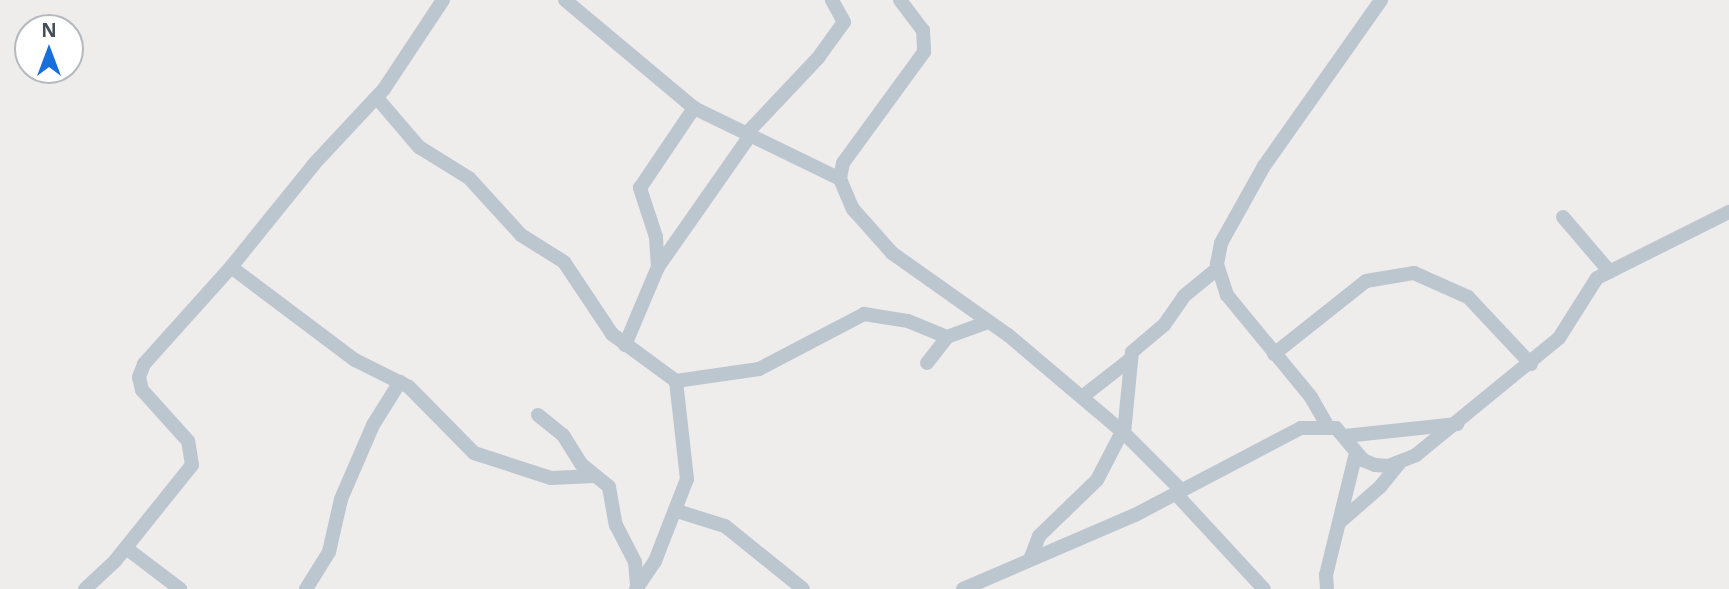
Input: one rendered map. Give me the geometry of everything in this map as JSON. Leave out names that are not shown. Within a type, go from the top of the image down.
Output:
[{"type":"street","points":[[85,589],[126,548],[182,481],[194,454],[188,441],[150,402],[139,377],[165,336],[232,267],[314,164],[377,97],[443,0]]},
{"type":"street","points":[[565,0],[694,108],[840,179],[853,209],[892,253],[988,322],[1123,433],[1264,589]]},
{"type":"street","points":[[625,345],[658,267],[750,133],[818,58],[844,22],[832,0]]},
{"type":"street","points":[[840,179],[851,149],[916,69],[925,52],[923,30],[900,0]]},
{"type":"street","points":[[1381,0],[1241,204],[1222,243],[1217,269],[1227,295],[1327,425],[1345,436],[1356,453],[1375,465],[1400,462]]},
{"type":"street","points":[[377,97],[427,154],[469,178],[521,235],[571,269],[586,298],[625,345],[676,381],[759,369],[864,314],[908,321],[947,337]]},
{"type":"street","points":[[658,267],[656,237],[640,188],[694,108]]},
{"type":"street","points":[[1340,522],[1380,487],[1400,462],[1458,424],[1559,338],[1597,278],[1729,212]]},
{"type":"street","points":[[1563,217],[1610,272]]},
{"type":"street","points":[[232,267],[355,360],[400,382],[430,407],[450,433],[485,459],[551,478],[595,476]]},
{"type":"street","points":[[1031,557],[1039,536],[1097,480],[1123,433],[1128,361],[1135,347],[1164,325],[1184,296],[1217,269]]},
{"type":"street","points":[[1274,354],[1366,281],[1414,273],[1468,297],[1531,363]]},
{"type":"street","points":[[927,363],[947,337],[988,322]]},
{"type":"street","points":[[1082,397],[1128,361]]},
{"type":"street","points":[[636,588],[677,511],[687,480],[676,381]]},
{"type":"street","points":[[306,589],[329,552],[341,499],[373,425],[400,382]]},
{"type":"street","points":[[538,415],[563,435],[613,497],[616,525],[635,562],[636,588]]},
{"type":"street","points":[[1345,436],[1458,424]]},
{"type":"street","points":[[963,589],[1179,493],[1301,429],[1327,425]]},
{"type":"street","points":[[1327,589],[1326,575],[1356,453]]},
{"type":"street","points":[[677,511],[725,526],[803,589]]},
{"type":"street","points":[[126,548],[180,589]]}]
